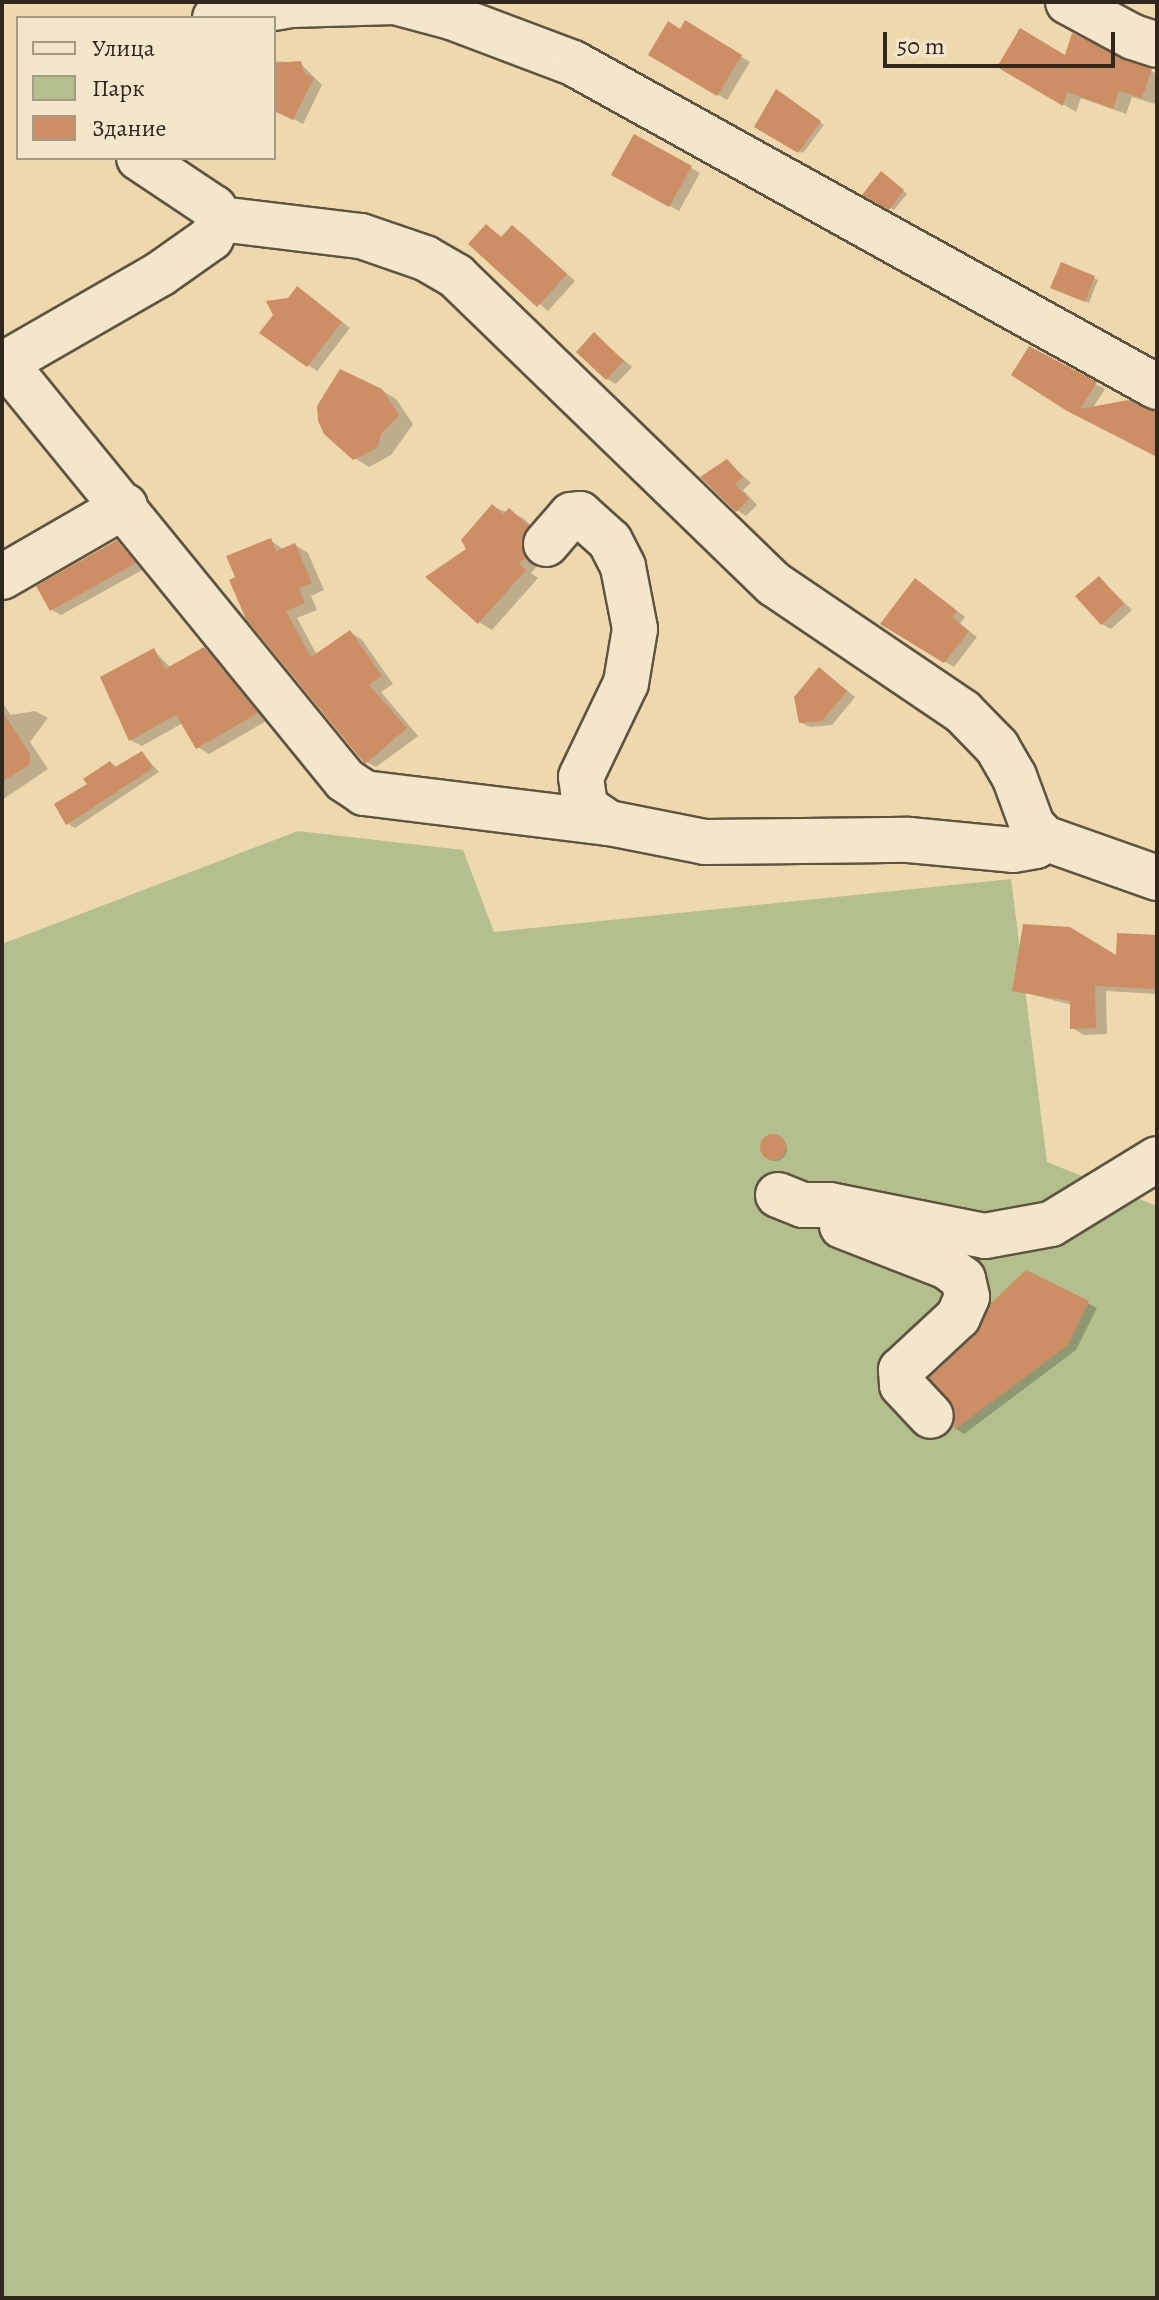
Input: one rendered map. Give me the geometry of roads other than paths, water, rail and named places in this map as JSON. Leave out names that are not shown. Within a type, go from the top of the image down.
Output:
[{"type":"street","points":[[223,16],[291,5],[395,2],[451,17],[573,63],[1157,387]]},
{"type":"street","points":[[1068,2],[1133,37],[1157,45]]},
{"type":"street","points":[[142,160],[203,198],[220,219],[361,236],[425,258],[456,276],[763,574],[963,712],[997,747],[1014,776],[1032,825],[1044,838],[1157,878]]},
{"type":"street","points":[[220,219],[211,238],[160,274],[6,370],[125,506],[331,764],[364,793],[609,823],[705,842],[909,840],[1013,850],[1036,846],[1044,838]]},
{"type":"street","points":[[2,577],[125,506]]},
{"type":"street","points":[[546,544],[571,515],[580,514],[610,541],[623,567],[635,629],[626,683],[581,777],[585,807],[609,823]]},
{"type":"street","points":[[931,1416],[902,1385],[901,1370],[958,1317],[967,1297],[963,1279],[947,1267],[802,1214],[784,1199],[830,1205],[985,1236],[1051,1224],[1157,1159]]}]
